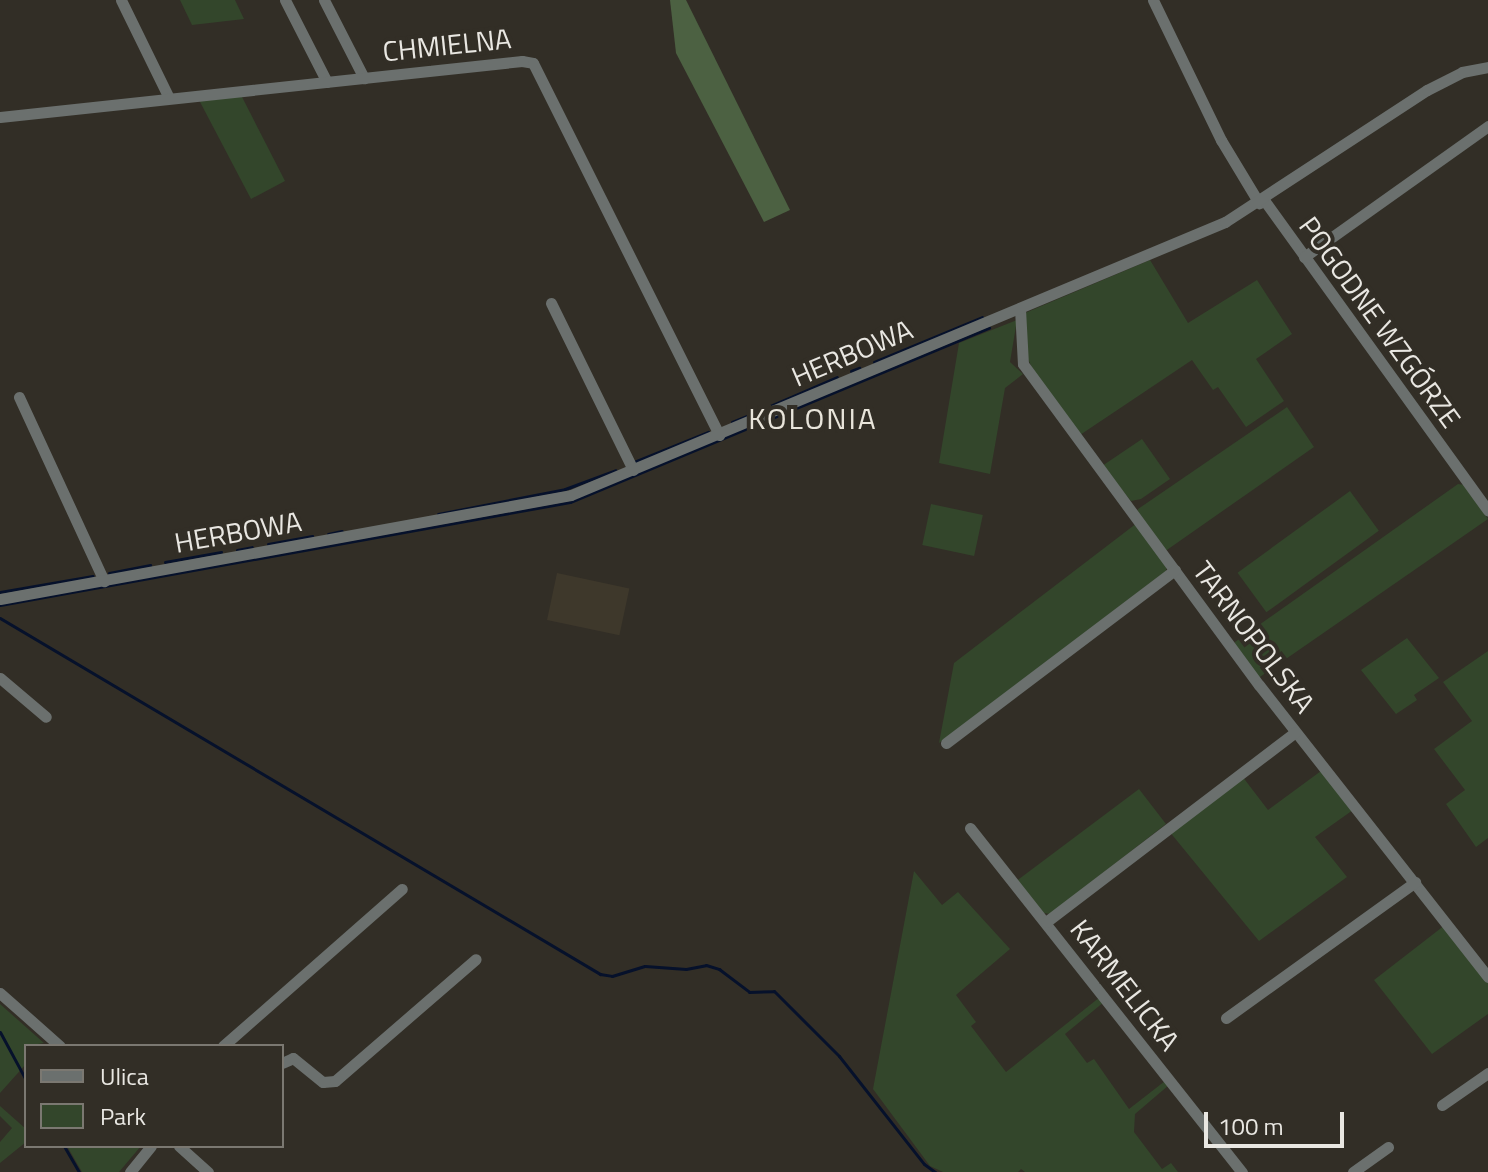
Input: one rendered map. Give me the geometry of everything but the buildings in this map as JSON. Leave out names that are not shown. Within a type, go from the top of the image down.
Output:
[{"type":"street","points":[[121,0],[169,98]]},
{"type":"street","points":[[285,0],[327,82]]},
{"type":"street","points":[[324,0],[364,78]]},
{"type":"street","name":"POGODNE WZGÓRZE","points":[[1153,0],[1221,140],[1261,201],[1488,511]]},
{"type":"street","name":"CHMIELNA","points":[[0,117],[522,61],[533,63],[719,435]]},
{"type":"street","name":"HERBOWA","points":[[0,599],[552,500],[719,435],[1216,227],[1261,201],[1427,90],[1462,72],[1488,67]]},
{"type":"street","points":[[1304,257],[1488,126]]},
{"type":"street","points":[[551,303],[633,470]]},
{"type":"street","name":"TARNOPOLSKA","points":[[1020,309],[1023,364],[1295,732],[1488,977]]},
{"type":"street","points":[[19,397],[104,581]]},
{"type":"street","points":[[946,743],[1175,570]]},
{"type":"street","points":[[0,678],[46,717]]},
{"type":"street","points":[[1046,922],[1295,732]]},
{"type":"street","name":"KARMELICKA","points":[[970,828],[1242,1172]]},
{"type":"street","points":[[1226,1018],[1415,882]]},
{"type":"street","points":[[225,1044],[402,889]]},
{"type":"street","points":[[284,1062],[293,1058],[323,1082],[335,1081],[476,959]]},
{"type":"street","points":[[0,993],[58,1044]]},
{"type":"street","points":[[1442,1105],[1488,1073]]},
{"type":"street","points":[[1353,1172],[1388,1147]]},
{"type":"street","points":[[130,1172],[149,1148]]},
{"type":"street","points":[[183,1148],[208,1172]]},
{"type":"shaded area","points":[[557,573],[629,588],[619,635],[547,620]]},
{"type":"green space","points":[[180,0],[235,0],[244,19],[192,25]]},
{"type":"green space","points":[[670,0],[686,0],[790,210],[764,222],[676,53]]},
{"type":"green space","points":[[241,95],[285,181],[251,199],[199,100]]},
{"type":"green space","points":[[1150,260],[1188,323],[1257,280],[1292,334],[1256,359],[1284,401],[1246,427],[1218,387],[1213,390],[1192,360],[1080,435],[1035,374],[1027,357],[1025,313]]},
{"type":"green space","points":[[1017,320],[1010,362],[1023,374],[1005,388],[990,474],[939,463],[959,343]]},
{"type":"green space","points":[[1287,407],[1314,447],[1164,552],[1136,514],[1138,509]]},
{"type":"green space","points":[[1142,439],[1170,479],[1141,499],[1131,501],[1102,466]]},
{"type":"green space","points":[[1458,484],[1465,485],[1488,519],[1257,679],[1234,648],[1235,642]]},
{"type":"green space","points":[[1350,491],[1379,531],[1266,612],[1238,573]]},
{"type":"green space","points":[[931,504],[983,515],[974,556],[922,545]]},
{"type":"green space","points":[[1137,523],[1167,564],[1166,571],[939,743],[954,663]]},
{"type":"green space","points":[[1407,638],[1439,678],[1414,695],[1417,700],[1396,714],[1361,670]]},
{"type":"green space","points":[[1488,651],[1488,838],[1476,847],[1446,804],[1465,790],[1434,749],[1472,721],[1443,682]]},
{"type":"green space","points":[[1321,771],[1353,810],[1315,837],[1347,877],[1259,941],[1169,831],[1242,776],[1268,810]]},
{"type":"green space","points":[[1139,789],[1166,824],[1050,914],[1038,912],[1015,882]]},
{"type":"green space","points":[[914,871],[942,905],[958,892],[1010,949],[956,995],[976,1022],[971,1026],[1006,1072],[1100,997],[1104,1002],[1065,1034],[1087,1063],[1094,1059],[1129,1109],[1165,1081],[1169,1085],[1135,1114],[1134,1132],[1162,1169],[1171,1163],[1178,1172],[1025,1172],[1021,1169],[1018,1172],[943,1172],[930,1166],[873,1089]]},
{"type":"green space","points":[[1445,925],[1488,983],[1488,1014],[1432,1054],[1374,980]]},
{"type":"green space","points":[[0,1004],[44,1043],[24,1044],[24,1066],[0,1093]]},
{"type":"green space","points":[[0,1106],[24,1127],[24,1144],[0,1163],[0,1142],[12,1128],[0,1116]]},
{"type":"green space","points":[[68,1148],[139,1148],[119,1172],[82,1172]]},
{"type":"waterway","points":[[874,362],[982,317]]},
{"type":"waterway","points":[[0,605],[570,502],[989,328]]},
{"type":"waterway","points":[[851,371],[859,368]]},
{"type":"waterway","points":[[768,407],[837,377]]},
{"type":"waterway","points":[[732,422],[754,413]]},
{"type":"waterway","points":[[634,462],[708,432]]},
{"type":"waterway","points":[[438,514],[565,489],[616,470]]},
{"type":"waterway","points":[[328,534],[342,531]]},
{"type":"waterway","points":[[268,544],[312,536]]},
{"type":"waterway","points":[[237,550],[252,547]]},
{"type":"waterway","points":[[165,562],[221,552]]},
{"type":"waterway","points":[[109,573],[150,565]]},
{"type":"waterway","points":[[0,592],[93,576]]},
{"type":"waterway","points":[[0,618],[600,974],[612,976],[645,966],[686,969],[706,965],[719,969],[749,992],[774,991],[839,1056],[924,1164],[935,1172]]},
{"type":"waterway","points":[[0,1032],[24,1076]]},
{"type":"waterway","points":[[65,1148],[79,1172]]},
{"type":"district","name":"KOLONIA","points":[[813,418]]}]
